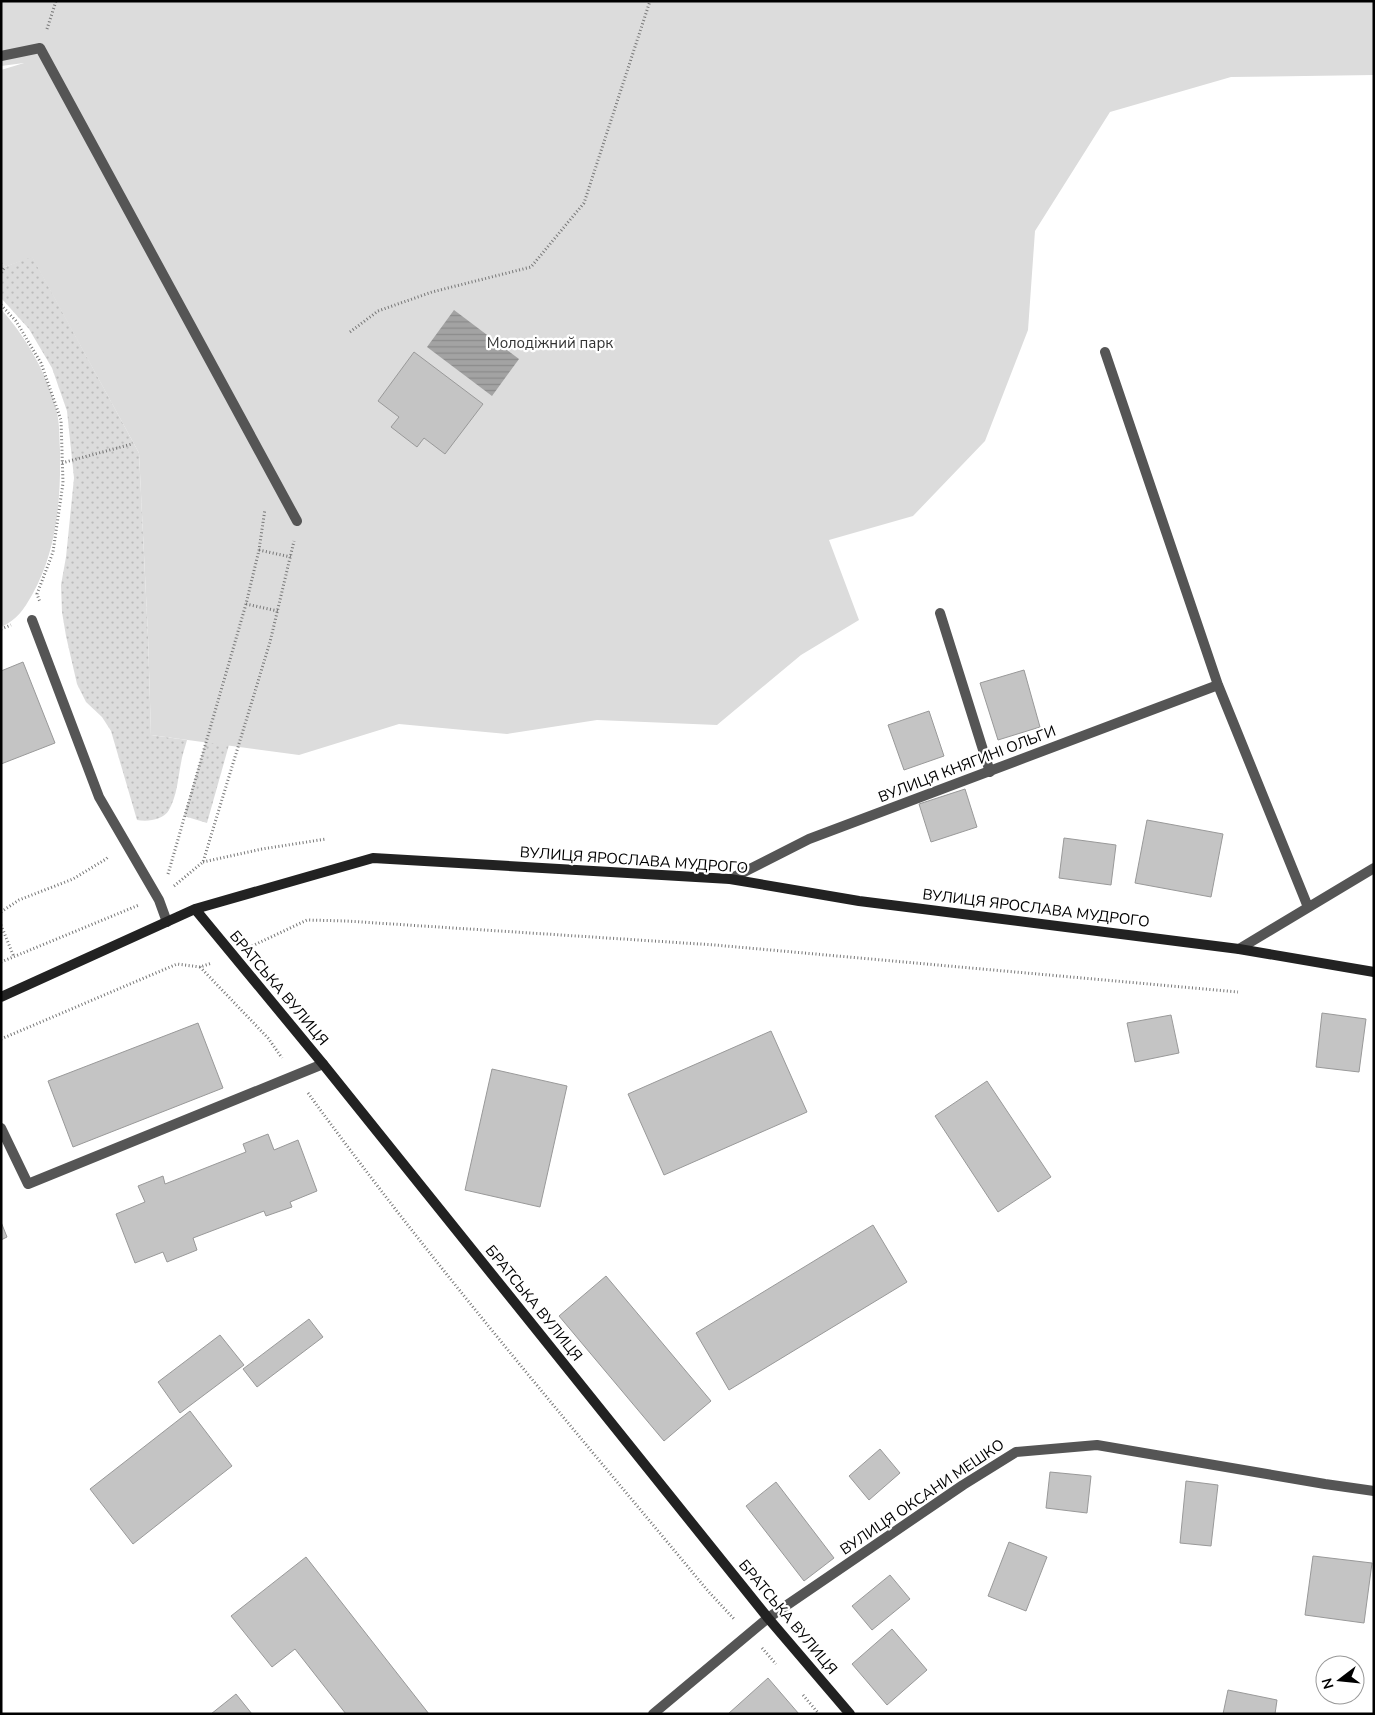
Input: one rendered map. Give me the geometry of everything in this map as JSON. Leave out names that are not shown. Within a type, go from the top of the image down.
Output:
[{"type":"main road","name":"ВУЛИЦЯ ЯРОСЛАВА МУДРОГО","points":[[1,997],[195,909],[374,858],[730,879],[859,901],[1240,949],[1374,972]]},
{"type":"main road","name":"БРАТСЬКА ВУЛИЦЯ","points":[[195,909],[323,1064],[768,1618],[850,1714]]},
{"type":"street","points":[[1,56],[40,48],[297,520]]},
{"type":"street","points":[[1105,352],[1218,685],[1308,907]]},
{"type":"street","points":[[940,613],[990,772]]},
{"type":"street","points":[[32,620],[99,797],[159,897],[167,922]]},
{"type":"street","name":"ВУЛИЦЯ КНЯГИНІ ОЛЬГИ","points":[[730,879],[809,839],[1218,685]]},
{"type":"street","points":[[1240,949],[1374,868]]},
{"type":"street","points":[[1,1128],[28,1184],[323,1064]]},
{"type":"street","name":"ВУЛИЦЯ ОКСАНИ МЕШКО","points":[[653,1714],[768,1618],[963,1485],[1016,1452],[1097,1445],[1374,1491]]},
{"type":"path","points":[[40,48],[56,1]]},
{"type":"path","points":[[350,332],[378,311],[432,292],[531,267],[584,203],[650,1]]},
{"type":"path","points":[[1,272],[5,267]]},
{"type":"path","points":[[1,305],[16,321],[41,363],[61,420],[62,483],[53,552],[37,594],[42,607]]},
{"type":"path","points":[[62,463],[132,444]]},
{"type":"path","points":[[159,897],[246,604],[258,550],[271,474]]},
{"type":"path","points":[[203,862],[270,642],[291,557],[297,520]]},
{"type":"path","points":[[258,550],[291,557]]},
{"type":"path","points":[[246,604],[278,612]]},
{"type":"path","points":[[1,912],[19,900],[73,879],[106,859],[122,837]]},
{"type":"path","points":[[1,962],[159,897],[203,862],[262,849],[326,839]]},
{"type":"path","points":[[1,1039],[178,964],[200,967],[232,955],[307,920],[715,945],[1238,992]]},
{"type":"path","points":[[1,925],[14,957]]},
{"type":"path","points":[[200,967],[268,1038],[355,1159],[450,1280],[708,1591],[780,1668]]},
{"type":"path","points":[[800,1691],[819,1714]]},
{"type":"green space","name":"Молодіжний парк","points":[[3,1],[1374,1],[1374,75],[1231,77],[1110,112],[1035,231],[1028,330],[985,441],[913,516],[829,540],[859,620],[801,655],[717,725],[597,720],[507,734],[399,724],[299,755],[151,735],[139,453],[32,257],[5,267],[1,260],[1,70],[24,63],[1,66],[1,3]]},
{"type":"green space","points":[[32,256],[139,453],[151,735],[187,740],[172,805],[163,816],[155,820],[137,820],[111,731],[102,717],[86,702],[77,684],[66,636],[62,612],[61,585],[66,557],[74,478],[67,411],[52,368],[29,329],[1,298],[1,259],[5,267]]},
{"type":"green space","points":[[1,309],[18,330],[33,354],[51,392],[59,422],[60,487],[52,543],[40,578],[32,595],[19,614],[1,627]]},
{"type":"green space","points":[[241,619],[263,624],[207,823],[184,816]]},
{"type":"shaded area","points":[[454,310],[519,359],[492,396],[427,347]]},
{"type":"building","points":[[414,352],[483,404],[445,454],[424,438],[417,447],[391,427],[399,417],[378,401]]},
{"type":"building","points":[[23,662],[55,743],[1,764],[1,671]]},
{"type":"building","points":[[1024,670],[1040,727],[998,740],[980,683]]},
{"type":"building","points":[[929,711],[944,756],[904,770],[888,725]]},
{"type":"building","points":[[965,789],[977,827],[931,842],[919,804]]},
{"type":"building","points":[[1147,820],[1223,834],[1211,897],[1135,883]]},
{"type":"building","points":[[1064,838],[1116,845],[1111,885],[1059,878]]},
{"type":"building","points":[[1322,1013],[1366,1019],[1359,1072],[1316,1067]]},
{"type":"building","points":[[1171,1015],[1179,1053],[1135,1062],[1127,1023]]},
{"type":"building","points":[[198,1023],[223,1088],[73,1147],[48,1081]]},
{"type":"building","points":[[771,1031],[807,1112],[664,1175],[628,1094]]},
{"type":"building","points":[[492,1069],[567,1086],[540,1207],[465,1190]]},
{"type":"building","points":[[987,1081],[1051,1177],[998,1212],[935,1116]]},
{"type":"building","points":[[268,1134],[274,1150],[298,1140],[317,1191],[290,1202],[292,1207],[266,1216],[264,1211],[193,1238],[197,1250],[167,1262],[163,1252],[135,1263],[116,1214],[145,1202],[138,1186],[163,1176],[165,1184],[246,1152],[243,1144]]},
{"type":"building","points":[[1,1222],[7,1237],[1,1240]]},
{"type":"building","points":[[873,1225],[907,1282],[729,1390],[696,1333]]},
{"type":"building","points":[[606,1276],[711,1401],[664,1441],[559,1316]]},
{"type":"building","points":[[309,1319],[323,1337],[257,1387],[243,1369]]},
{"type":"building","points":[[220,1335],[244,1365],[180,1413],[158,1382]]},
{"type":"building","points":[[190,1411],[232,1466],[133,1544],[90,1489]]},
{"type":"building","points":[[880,1449],[900,1473],[869,1500],[849,1476]]},
{"type":"building","points":[[1050,1472],[1091,1476],[1087,1513],[1046,1508]]},
{"type":"building","points":[[1186,1481],[1218,1485],[1211,1546],[1180,1543]]},
{"type":"building","points":[[776,1482],[834,1558],[804,1581],[746,1506]]},
{"type":"building","points":[[1009,1542],[1047,1557],[1026,1611],[988,1596]]},
{"type":"building","points":[[1313,1556],[1372,1563],[1364,1623],[1305,1615]]},
{"type":"building","points":[[306,1557],[429,1714],[346,1714],[295,1649],[272,1667],[231,1616]]},
{"type":"building","points":[[890,1575],[910,1599],[872,1630],[852,1606]]},
{"type":"building","points":[[892,1629],[927,1670],[887,1705],[852,1664]]},
{"type":"building","points":[[768,1678],[799,1714],[728,1714]]},
{"type":"building","points":[[1228,1690],[1277,1700],[1275,1714],[1223,1714]]},
{"type":"building","points":[[236,1694],[252,1714],[211,1714]]}]
